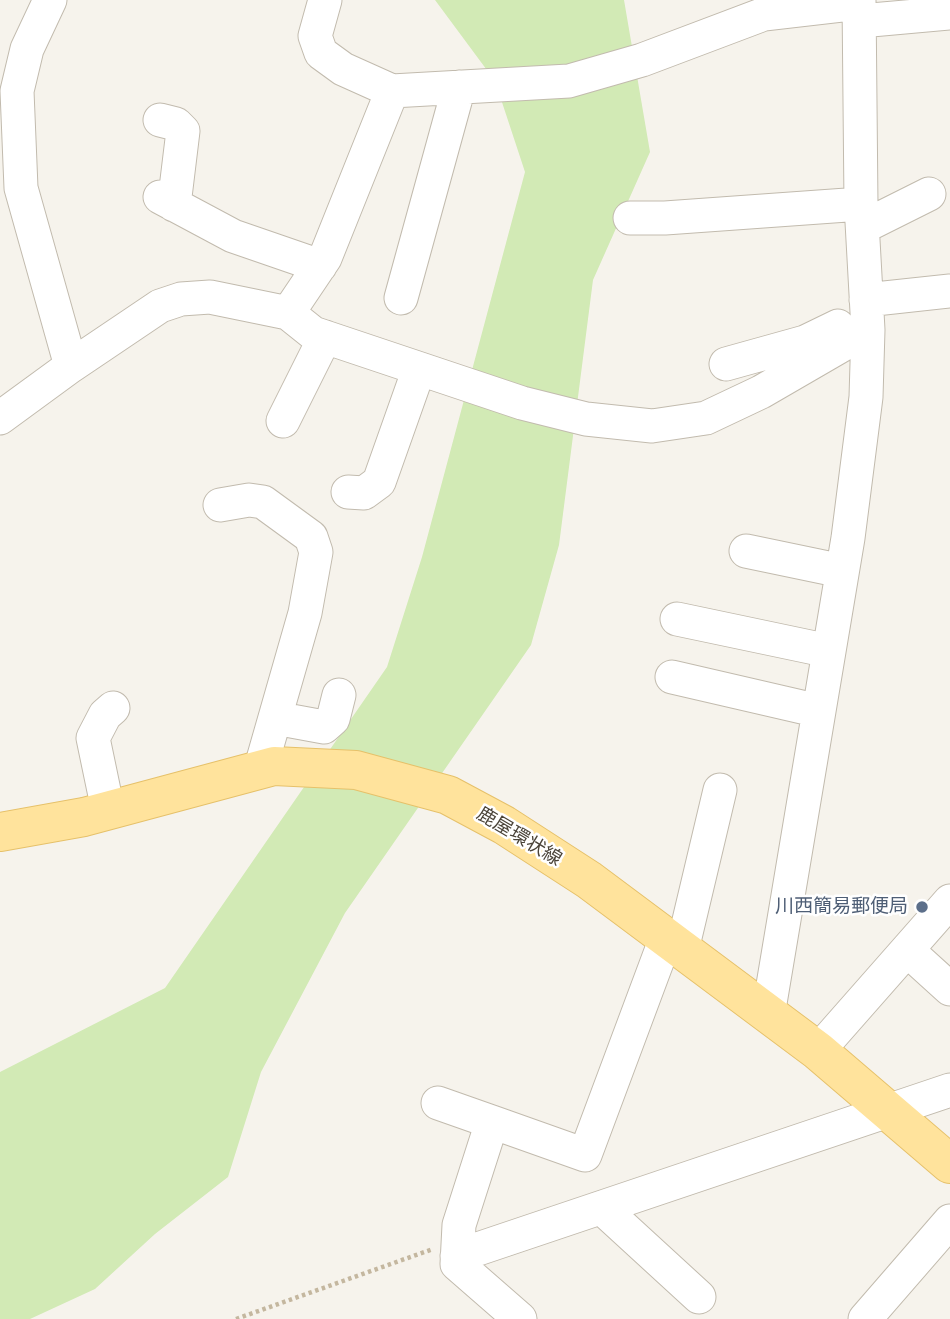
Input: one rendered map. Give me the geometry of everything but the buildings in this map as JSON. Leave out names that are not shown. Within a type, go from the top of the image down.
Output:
[{"type":"main road","name":"鹿屋環状線","points":[[0,832],[108,810],[274,766],[356,770],[448,795],[504,825],[589,880],[818,1051],[950,1164]]},
{"type":"street","points":[[50,0],[27,49],[17,91],[21,188],[71,366]]},
{"type":"street","points":[[325,0],[315,36],[321,53],[343,69],[392,91],[569,81],[642,60],[764,14],[859,8],[950,13]]},
{"type":"street","points":[[768,1015],[842,571],[866,397],[867,313],[862,216],[859,8]]},
{"type":"street","points":[[401,298],[459,87]]},
{"type":"street","points":[[288,313],[320,266],[392,91]]},
{"type":"street","points":[[160,120],[176,124],[183,131],[167,201],[233,236],[320,266]]},
{"type":"street","points":[[630,218],[862,216],[929,194]]},
{"type":"street","points":[[726,364],[825,335],[867,313],[950,291]]},
{"type":"street","points":[[0,418],[160,306],[181,299],[210,297],[288,313],[313,333],[548,410],[586,419],[652,426],[706,418],[761,392],[867,313]]},
{"type":"street","points":[[283,422],[325,337]]},
{"type":"street","points":[[348,492],[364,493],[379,482],[419,369]]},
{"type":"street","points":[[220,505],[248,500],[263,502],[312,537],[316,552],[305,613],[260,770]]},
{"type":"street","points":[[746,551],[842,571]]},
{"type":"street","points":[[677,620],[829,651]]},
{"type":"street","points":[[672,677],[819,711]]},
{"type":"street","points":[[275,718],[324,727],[334,719],[339,695]]},
{"type":"street","points":[[108,810],[93,738],[105,715],[113,708]]},
{"type":"street","points":[[438,1103],[585,1155],[674,944],[720,790]]},
{"type":"street","points":[[818,1051],[950,901]]},
{"type":"street","points":[[907,950],[950,989]]},
{"type":"street","points":[[457,1256],[950,1090]]},
{"type":"street","points":[[492,1122],[459,1225],[457,1264],[520,1319]]},
{"type":"street","points":[[602,1208],[699,1297]]},
{"type":"street","points":[[865,1319],[950,1221]]},
{"type":"green space","points":[[435,0],[624,0],[650,152],[593,280],[559,545],[531,645],[345,913],[261,1072],[228,1177],[155,1234],[95,1289],[30,1319],[0,1319],[0,1072],[165,988],[387,667],[422,557],[525,172],[495,81]]},
{"type":"place","name":"川西簡易郵便局","points":[[922,907]]}]
